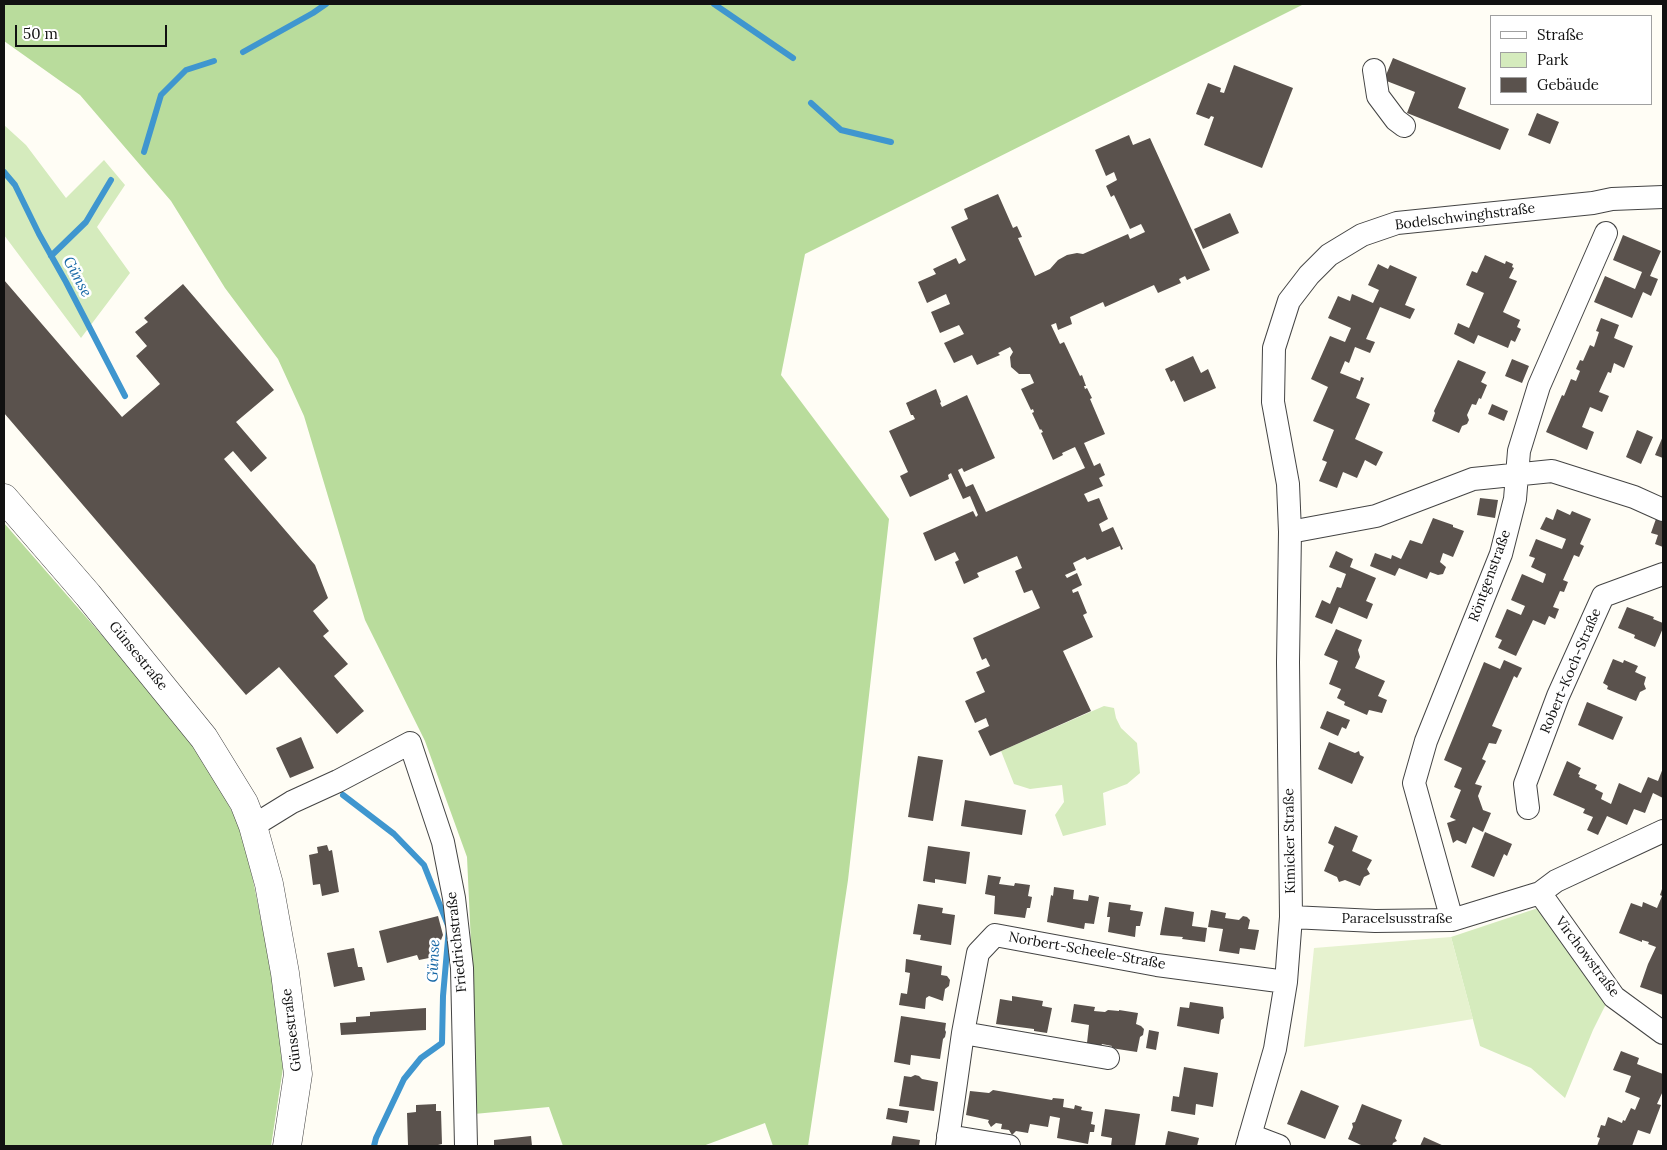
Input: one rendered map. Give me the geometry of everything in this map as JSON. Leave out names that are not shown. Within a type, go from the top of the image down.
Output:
[{"type":"street","points":[[1374,70],[1378,96],[1396,120],[1404,126]]},
{"type":"street","name":"Bodelschwinghstraße","points":[[1290,532],[1288,484],[1273,402],[1274,348],[1289,301],[1309,275],[1329,255],[1362,235],[1397,223],[1612,200],[1663,197]]},
{"type":"street","name":"Röntgenstraße","points":[[1452,920],[1414,783],[1426,741],[1501,554],[1515,500],[1519,451],[1539,386],[1606,233]]},
{"type":"street","points":[[1290,532],[1376,516],[1473,478],[1552,471],[1634,497],[1663,510]]},
{"type":"street","name":"Günsestraße","points":[[4,498],[88,595],[204,738],[244,803],[253,826],[269,884],[285,973],[298,1074],[287,1146]]},
{"type":"street","name":"Kimicker Straße","points":[[1249,1141],[1275,1049],[1286,982],[1291,917],[1288,670],[1290,532]]},
{"type":"street","name":"Robert-Koch-Straße","points":[[1528,808],[1525,784],[1558,696],[1603,596],[1663,574]]},
{"type":"street","name":"Friedrichstraße","points":[[253,826],[292,802],[410,744],[443,842],[454,898],[462,968],[466,1146]]},
{"type":"street","name":"Paracelsusstraße","points":[[1291,917],[1375,921],[1452,920],[1540,893],[1556,881],[1663,831]]},
{"type":"street","name":"Virchowstraße","points":[[1540,893],[1614,997],[1663,1033]]},
{"type":"street","name":"Norbert-Scheele-Straße","points":[[1009,1146],[947,1141],[963,1033],[978,953],[995,935],[1157,965],[1286,982]]},
{"type":"street","points":[[963,1033],[1108,1058]]},
{"type":"street","points":[[1249,1141],[1279,1146]]},
{"type":"green space","points":[[4,4],[1304,4],[805,254],[781,375],[889,519],[848,880],[808,1146],[773,1146],[765,1123],[703,1146],[563,1146],[549,1107],[474,1114],[472,965],[467,857],[425,741],[365,620],[304,416],[278,359],[225,288],[171,201],[80,95],[4,41]]},
{"type":"green space","points":[[4,125],[26,145],[66,198],[104,160],[125,185],[97,227],[130,273],[81,338],[4,235]]},
{"type":"green space","points":[[4,523],[195,742],[243,832],[270,963],[283,1068],[271,1146],[4,1146]]},
{"type":"green space","points":[[1104,706],[1114,708],[1121,728],[1137,743],[1140,773],[1127,784],[1103,793],[1106,825],[1063,836],[1055,815],[1064,802],[1062,785],[1030,789],[1014,784],[1001,751]]},
{"type":"green space","points":[[1541,907],[1606,1004],[1593,1030],[1565,1098],[1531,1068],[1480,1046],[1451,937]]},
{"type":"green space","points":[[1451,937],[1473,1019],[1304,1047],[1314,948]]},
{"type":"building","points":[[1393,58],[1466,88],[1458,108],[1509,129],[1500,150],[1407,113],[1415,92],[1384,80]]},
{"type":"building","points":[[1234,65],[1293,88],[1262,168],[1204,145],[1214,117],[1211,116],[1209,119],[1196,114],[1208,83],[1221,88],[1220,92],[1224,93]]},
{"type":"building","points":[[1537,113],[1559,122],[1550,144],[1528,135]]},
{"type":"building","points":[[1129,135],[1133,145],[1150,138],[1210,270],[1187,280],[1185,276],[1179,279],[1181,283],[1158,293],[1154,285],[1105,307],[1103,302],[1070,317],[1072,324],[1058,330],[1056,323],[1051,325],[1060,344],[1064,342],[1080,376],[1082,375],[1086,386],[1084,386],[1085,389],[1087,388],[1092,398],[1090,399],[1105,434],[1084,443],[1094,466],[1100,463],[1105,475],[1099,478],[1103,486],[1084,494],[1088,502],[1099,498],[1108,519],[1099,524],[1102,532],[1113,527],[1123,549],[1121,550],[1120,546],[1087,560],[1085,557],[1073,563],[1076,570],[1065,575],[1067,578],[1077,573],[1082,585],[1072,590],[1073,593],[1078,591],[1087,613],[1083,615],[1093,637],[1063,651],[1091,711],[990,756],[978,731],[989,726],[986,718],[975,723],[965,701],[985,692],[976,672],[990,666],[986,658],[982,660],[973,638],[1040,608],[1032,590],[1024,593],[1015,571],[1022,568],[1017,556],[977,573],[979,577],[964,584],[955,562],[959,560],[955,552],[935,561],[923,533],[973,511],[976,517],[978,515],[970,496],[963,499],[951,473],[948,475],[949,479],[910,497],[900,476],[908,472],[889,431],[915,419],[911,415],[906,403],[936,389],[942,407],[967,395],[995,458],[964,472],[962,468],[958,470],[966,487],[973,484],[986,512],[1085,468],[1075,447],[1053,460],[1041,433],[1043,432],[1040,430],[1032,413],[1034,412],[1033,409],[1031,410],[1021,389],[1034,383],[1030,374],[1019,374],[1011,367],[1010,357],[1013,352],[1010,347],[998,353],[1000,355],[977,365],[972,355],[954,363],[944,343],[964,334],[959,325],[940,333],[931,312],[950,304],[946,294],[927,303],[918,282],[936,274],[933,269],[956,258],[959,264],[966,260],[951,227],[968,219],[964,209],[998,194],[1013,228],[1017,226],[1022,237],[1018,238],[1035,276],[1050,269],[1058,260],[1067,255],[1083,254],[1128,234],[1130,239],[1145,232],[1141,224],[1130,229],[1114,195],[1111,197],[1106,186],[1117,180],[1114,172],[1106,176],[1095,150]]},
{"type":"building","points":[[1230,213],[1239,233],[1203,249],[1194,229]]},
{"type":"building","points":[[1623,235],[1661,251],[1650,276],[1658,279],[1651,296],[1643,292],[1632,318],[1594,302],[1605,276],[1635,289],[1642,272],[1613,260]]},
{"type":"building","points":[[1485,255],[1505,264],[1506,261],[1513,264],[1512,267],[1514,268],[1509,278],[1517,281],[1503,312],[1520,320],[1517,327],[1521,329],[1515,342],[1511,340],[1508,348],[1478,335],[1474,344],[1454,334],[1458,323],[1469,328],[1484,293],[1466,285],[1472,271],[1477,273]]},
{"type":"building","points":[[1378,264],[1388,269],[1390,265],[1417,277],[1405,305],[1415,309],[1410,319],[1380,307],[1366,339],[1375,342],[1370,353],[1355,347],[1349,363],[1345,361],[1340,373],[1360,381],[1361,377],[1364,378],[1356,398],[1370,404],[1355,439],[1383,452],[1376,466],[1365,460],[1357,478],[1343,472],[1337,488],[1319,481],[1327,462],[1322,460],[1334,430],[1313,421],[1328,387],[1311,379],[1330,336],[1345,342],[1351,328],[1328,318],[1338,296],[1350,301],[1352,294],[1373,303],[1379,290],[1368,285]]},
{"type":"building","points":[[4,280],[122,417],[160,384],[136,356],[147,346],[135,332],[148,322],[144,318],[183,284],[274,390],[236,422],[267,458],[251,472],[233,451],[224,459],[315,565],[328,598],[313,611],[329,631],[323,636],[348,664],[334,676],[364,711],[337,734],[279,667],[246,695],[4,413]]},
{"type":"building","points":[[1601,318],[1619,325],[1614,338],[1633,346],[1624,368],[1614,363],[1611,373],[1608,372],[1599,392],[1609,396],[1602,412],[1590,407],[1582,427],[1594,432],[1587,450],[1546,432],[1571,379],[1576,381],[1580,371],[1576,369],[1580,360],[1583,361],[1590,345],[1594,347],[1599,332],[1596,331]]},
{"type":"building","points":[[1193,356],[1201,373],[1208,369],[1216,388],[1184,402],[1174,380],[1171,382],[1165,369]]},
{"type":"building","points":[[1512,359],[1529,366],[1522,383],[1505,376]]},
{"type":"building","points":[[1458,360],[1486,372],[1481,382],[1487,385],[1481,399],[1479,398],[1476,405],[1472,404],[1467,415],[1469,420],[1467,424],[1462,426],[1459,433],[1432,421],[1434,411]]},
{"type":"building","points":[[1492,404],[1508,411],[1504,421],[1488,414]]},
{"type":"building","points":[[1637,430],[1653,437],[1641,464],[1626,457]]},
{"type":"building","points":[[1663,436],[1663,458],[1655,455]]},
{"type":"building","points":[[1480,498],[1498,500],[1495,518],[1477,515]]},
{"type":"building","points":[[1557,509],[1570,515],[1572,511],[1591,519],[1580,544],[1584,546],[1579,557],[1574,555],[1563,580],[1568,582],[1564,592],[1560,591],[1553,607],[1559,609],[1555,619],[1549,616],[1545,625],[1533,620],[1516,656],[1498,648],[1502,640],[1495,637],[1507,609],[1521,615],[1525,606],[1511,600],[1522,574],[1543,583],[1546,574],[1531,567],[1535,558],[1529,556],[1536,539],[1562,549],[1566,539],[1540,529],[1546,517],[1553,520]]},
{"type":"building","points":[[1657,516],[1663,519],[1663,547],[1655,544],[1658,535],[1651,533]]},
{"type":"building","points":[[1433,518],[1464,531],[1453,557],[1443,553],[1440,562],[1446,567],[1443,574],[1438,575],[1430,572],[1427,579],[1399,568],[1395,576],[1370,566],[1375,553],[1391,559],[1392,555],[1401,559],[1410,540],[1422,544]]},
{"type":"building","points":[[1336,551],[1353,559],[1350,567],[1376,578],[1366,601],[1373,604],[1367,619],[1339,607],[1332,624],[1315,617],[1322,600],[1330,604],[1337,587],[1341,588],[1346,574],[1329,567]]},
{"type":"building","points":[[1627,607],[1654,617],[1653,619],[1663,623],[1663,628],[1655,647],[1634,638],[1635,635],[1618,628]]},
{"type":"building","points":[[1336,629],[1362,640],[1358,650],[1360,657],[1355,668],[1385,681],[1378,696],[1387,700],[1382,713],[1369,710],[1367,715],[1344,705],[1345,702],[1337,698],[1341,689],[1329,684],[1338,661],[1324,655]]},
{"type":"building","points":[[1613,659],[1623,663],[1624,660],[1638,666],[1635,672],[1646,677],[1644,684],[1646,689],[1640,692],[1636,701],[1607,689],[1608,686],[1603,683]]},
{"type":"building","points":[[1504,660],[1522,668],[1517,678],[1514,676],[1492,726],[1502,730],[1496,744],[1489,743],[1482,759],[1486,761],[1475,784],[1482,786],[1478,796],[1483,810],[1491,813],[1483,832],[1473,827],[1466,844],[1457,840],[1453,843],[1447,823],[1456,820],[1450,817],[1461,790],[1454,787],[1462,768],[1444,760],[1484,662],[1500,669]]},
{"type":"building","points":[[1587,702],[1623,717],[1613,740],[1578,725]]},
{"type":"building","points":[[1327,711],[1350,720],[1346,729],[1342,727],[1338,736],[1320,728]]},
{"type":"building","points":[[301,737],[314,768],[290,778],[276,748]]},
{"type":"building","points":[[1329,742],[1355,753],[1359,751],[1360,755],[1364,757],[1352,784],[1318,769]]},
{"type":"building","points":[[918,756],[943,760],[933,821],[908,817]]},
{"type":"building","points":[[1567,761],[1581,768],[1578,774],[1580,775],[1579,777],[1597,785],[1595,789],[1603,793],[1601,799],[1611,804],[1619,783],[1641,793],[1648,777],[1658,781],[1663,768],[1663,798],[1653,793],[1645,813],[1634,809],[1627,825],[1607,816],[1598,835],[1587,830],[1593,817],[1583,813],[1585,809],[1553,795]]},
{"type":"building","points":[[965,800],[1026,810],[1022,835],[961,826]]},
{"type":"building","points":[[1335,826],[1358,836],[1352,851],[1372,860],[1367,869],[1370,874],[1364,877],[1360,886],[1345,880],[1339,882],[1337,877],[1324,871],[1334,846],[1328,843]]},
{"type":"building","points":[[1485,832],[1512,844],[1507,856],[1504,854],[1494,877],[1471,867]]},
{"type":"building","points":[[327,845],[329,851],[332,850],[339,892],[322,896],[320,884],[313,885],[309,855],[318,853],[317,847]]},
{"type":"building","points":[[928,846],[970,852],[966,884],[935,879],[935,883],[923,881]]},
{"type":"building","points":[[988,875],[1001,877],[999,884],[1014,886],[1015,883],[1030,885],[1028,896],[1032,897],[1030,908],[1027,908],[1025,918],[994,914],[995,896],[985,894]]},
{"type":"building","points":[[1663,886],[1663,995],[1640,987],[1656,947],[1648,944],[1649,942],[1642,940],[1642,942],[1619,933],[1631,903],[1642,907],[1643,902],[1657,908],[1662,896],[1660,895]]},
{"type":"building","points":[[1054,887],[1074,890],[1073,899],[1088,901],[1089,895],[1099,897],[1094,924],[1085,923],[1084,929],[1047,922]]},
{"type":"building","points":[[1109,902],[1131,905],[1130,910],[1143,912],[1140,926],[1136,926],[1135,937],[1108,932]]},
{"type":"building","points":[[918,904],[943,908],[942,913],[955,915],[951,945],[920,940],[921,935],[913,934]]},
{"type":"building","points":[[1165,907],[1194,912],[1192,926],[1207,928],[1205,942],[1182,939],[1183,937],[1160,935]]},
{"type":"building","points":[[1211,910],[1226,913],[1225,918],[1239,920],[1243,916],[1247,917],[1250,920],[1248,929],[1259,930],[1255,950],[1240,948],[1239,954],[1219,951],[1223,929],[1208,927]]},
{"type":"building","points":[[438,916],[443,935],[437,950],[434,950],[436,954],[434,957],[419,960],[417,955],[387,963],[379,931]]},
{"type":"building","points":[[354,948],[358,967],[362,967],[365,980],[334,987],[327,953]]},
{"type":"building","points":[[906,959],[942,966],[941,975],[947,976],[950,980],[949,986],[945,989],[943,1001],[929,996],[926,998],[925,1009],[899,1005],[901,993],[907,994],[910,973],[905,972]]},
{"type":"building","points":[[1012,996],[1043,1001],[1042,1006],[1052,1008],[1047,1033],[1034,1031],[1034,1029],[996,1024],[1000,999],[1012,1001]]},
{"type":"building","points":[[1190,1002],[1223,1007],[1224,1018],[1221,1020],[1219,1034],[1177,1026],[1180,1007],[1189,1008]]},
{"type":"building","points":[[1074,1004],[1095,1007],[1094,1011],[1119,1010],[1138,1013],[1136,1024],[1144,1029],[1137,1052],[1111,1048],[1112,1046],[1102,1044],[1101,1046],[1087,1043],[1089,1025],[1071,1022]]},
{"type":"building","points":[[426,1008],[426,1030],[341,1035],[340,1023],[356,1022],[356,1017],[370,1016],[370,1012]]},
{"type":"building","points":[[901,1016],[946,1023],[940,1059],[911,1055],[910,1065],[894,1062]]},
{"type":"building","points":[[1149,1030],[1159,1032],[1156,1050],[1146,1048]]},
{"type":"building","points":[[1621,1051],[1639,1058],[1637,1064],[1663,1074],[1663,1091],[1657,1104],[1661,1105],[1650,1134],[1638,1130],[1632,1146],[1597,1146],[1600,1138],[1597,1137],[1601,1125],[1605,1126],[1608,1117],[1622,1123],[1623,1120],[1625,1121],[1631,1108],[1635,1110],[1640,1098],[1625,1092],[1631,1076],[1613,1070]]},
{"type":"building","points":[[1184,1067],[1218,1073],[1213,1107],[1196,1104],[1195,1115],[1171,1111],[1173,1096],[1179,1097]]},
{"type":"building","points":[[915,1075],[922,1079],[938,1082],[934,1111],[899,1106],[904,1076],[911,1077]]},
{"type":"building","points":[[993,1090],[1052,1100],[1053,1098],[1064,1099],[1063,1107],[1074,1109],[1075,1105],[1082,1107],[1081,1110],[1093,1112],[1091,1124],[1095,1125],[1094,1132],[1090,1132],[1088,1144],[1057,1138],[1060,1118],[1050,1116],[1048,1127],[1030,1124],[1028,1133],[1016,1131],[1012,1135],[1009,1130],[1001,1129],[1002,1124],[996,1123],[991,1127],[988,1122],[989,1120],[966,1115],[970,1091],[989,1093]]},
{"type":"building","points":[[1301,1090],[1339,1106],[1325,1139],[1287,1124]]},
{"type":"building","points":[[436,1104],[436,1111],[441,1111],[442,1144],[438,1146],[408,1145],[407,1113],[416,1112],[416,1105]]},
{"type":"building","points":[[1362,1104],[1402,1120],[1395,1138],[1397,1141],[1392,1146],[1360,1146],[1348,1139],[1353,1127],[1352,1123],[1355,1122]]},
{"type":"building","points":[[888,1108],[909,1111],[907,1123],[886,1119]]},
{"type":"building","points":[[1105,1109],[1140,1114],[1135,1146],[1111,1146],[1112,1138],[1101,1136]]},
{"type":"building","points":[[1168,1131],[1199,1138],[1197,1146],[1165,1146]]},
{"type":"building","points":[[531,1136],[532,1146],[494,1146],[494,1140]]},
{"type":"building","points":[[893,1136],[920,1140],[919,1146],[891,1146]]},
{"type":"building","points":[[1424,1137],[1444,1146],[1420,1146]]},
{"type":"waterway","points":[[243,52],[326,4]]},
{"type":"waterway","points":[[714,4],[793,58]]},
{"type":"waterway","points":[[144,152],[161,95],[186,70],[214,61]]},
{"type":"waterway","points":[[811,103],[841,130],[891,142]]},
{"type":"waterway","name":"Günse","points":[[4,172],[15,185],[125,396]]},
{"type":"waterway","points":[[51,256],[86,222],[111,180]]},
{"type":"waterway","name":"Günse","points":[[343,795],[394,834],[424,865],[449,928],[443,996],[442,1043],[421,1058],[404,1079],[374,1146]]}]
